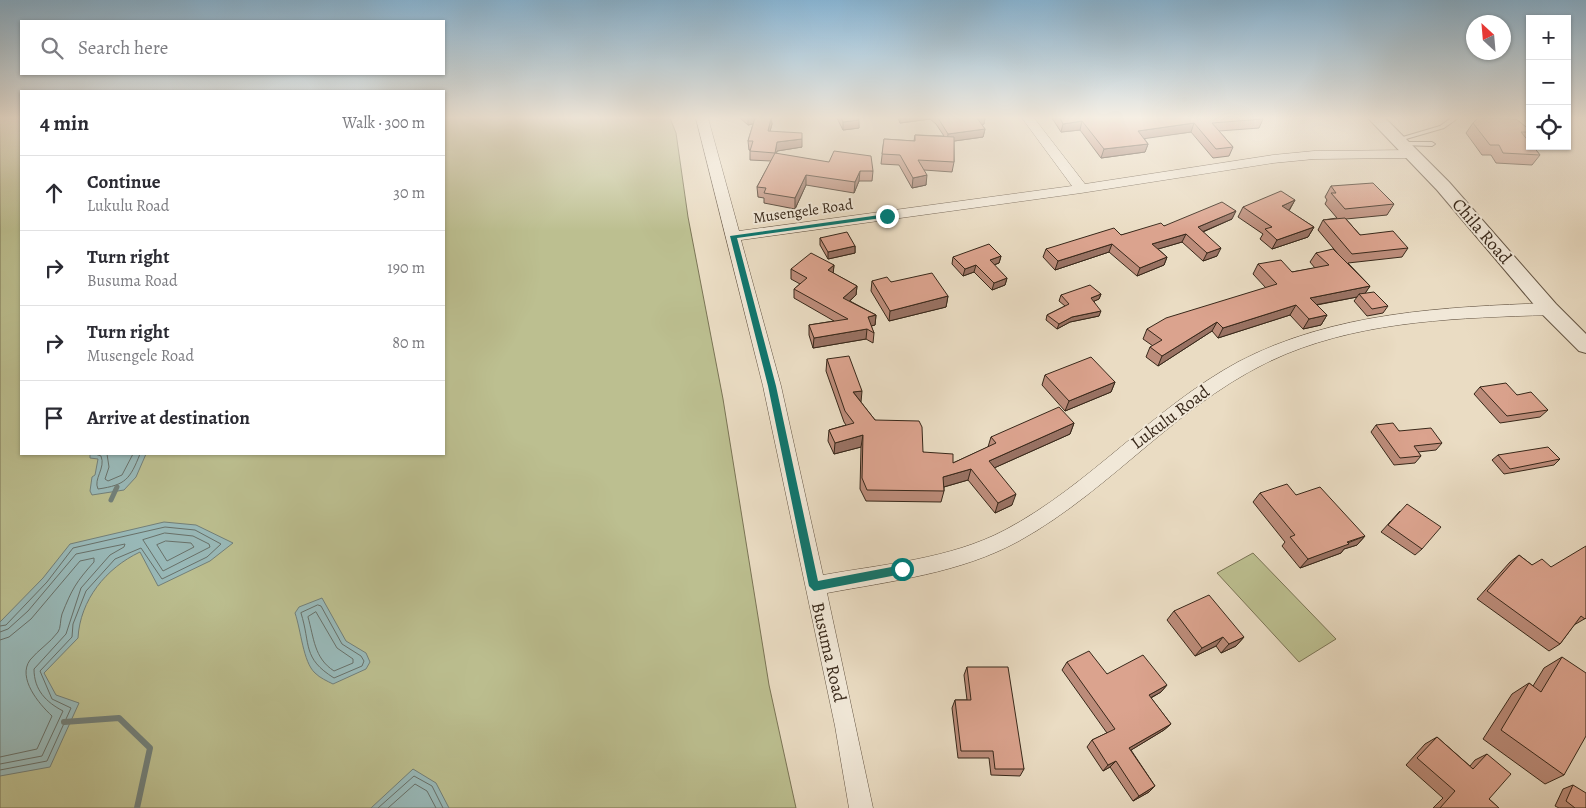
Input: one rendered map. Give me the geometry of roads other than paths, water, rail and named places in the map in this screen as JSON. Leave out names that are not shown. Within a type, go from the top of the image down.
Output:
[{"type":"street","name":"Busuma Road","points":[[712,156],[772,386],[846,726],[861,808]]},
{"type":"street","points":[[1056,156],[1081,189]]},
{"type":"street","name":"Musengele Road","points":[[733,236],[1081,189],[1273,159],[1307,156]]},
{"type":"street","name":"Chila Road","points":[[1414,156],[1479,226],[1548,309],[1586,346]]},
{"type":"street","name":"Lukulu Road","points":[[814,586],[954,557],[1012,536],[1048,513],[1196,396],[1245,365],[1282,349],[1306,340],[1392,321],[1488,310],[1548,309]]},
{"type":"water","points":[[90,455],[146,455],[136,477],[124,490],[92,495],[90,491],[92,477],[95,475],[98,459],[90,458]]},
{"type":"water","points":[[164,522],[196,525],[233,543],[210,561],[158,586],[140,552],[116,567],[106,576],[90,598],[84,611],[78,638],[44,673],[56,695],[79,703],[50,767],[0,776],[0,622],[43,578],[70,544]]},
{"type":"water","points":[[322,598],[346,641],[366,653],[370,662],[366,669],[333,684],[319,676],[311,668],[305,654],[295,613],[299,607]]},
{"type":"water","points":[[413,769],[436,783],[449,808],[371,808]]},
{"type":"waterway","points":[[111,500],[117,487]]},
{"type":"waterway","points":[[64,722],[119,718],[150,748],[137,808]]}]
